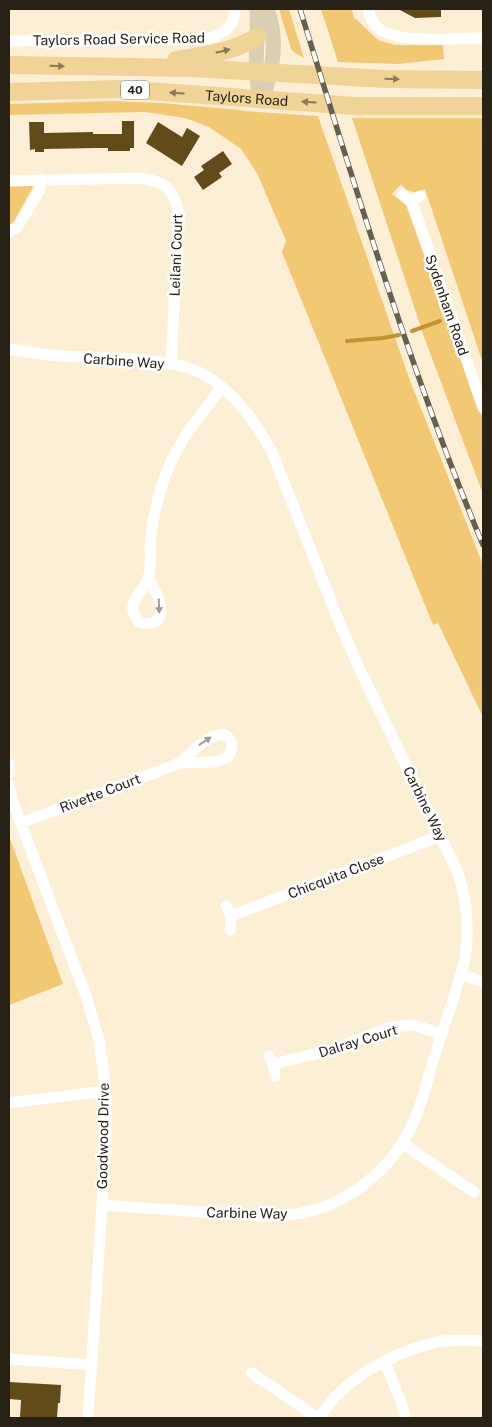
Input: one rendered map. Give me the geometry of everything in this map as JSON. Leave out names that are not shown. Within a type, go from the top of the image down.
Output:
[{"type":"main road","points":[[141,67],[229,50],[241,46],[257,36]]},
{"type":"main road","name":"Taylors Road","points":[[9,65],[141,67],[409,80],[483,80]]},
{"type":"main road","name":"Taylors Road","points":[[9,92],[119,90],[356,106],[483,106]]},
{"type":"street","name":"Taylors Road Service Road","points":[[9,41],[198,40],[216,37],[227,30],[234,18],[235,9]]},
{"type":"street","points":[[257,9],[257,36],[263,72]]},
{"type":"street","points":[[261,99],[257,85],[263,72],[272,38],[270,16],[267,9]]},
{"type":"street","points":[[368,9],[375,25],[388,34],[398,37],[483,38]]},
{"type":"street","name":"Leilani Court","points":[[9,180],[139,178],[156,180],[167,187],[176,200],[179,214],[171,364]]},
{"type":"street","points":[[9,232],[18,226],[40,190],[42,179]]},
{"type":"street","name":"Sydenham Road","points":[[412,198],[483,408]]},
{"type":"street","name":"Carbine Way","points":[[9,349],[60,356],[171,364],[205,375],[244,408],[261,431],[272,452],[342,629],[458,873],[466,904],[467,947],[461,974],[416,1116],[395,1154],[367,1183],[338,1201],[302,1213],[260,1216],[102,1205]]},
{"type":"street","points":[[148,577],[151,534],[158,500],[167,473],[176,451],[188,432],[221,388]]},
{"type":"street","name":"Rivette Court","points":[[21,823],[180,763]]},
{"type":"street","points":[[9,764],[9,773]]},
{"type":"street","name":"Goodwood Drive","points":[[9,784],[12,805],[21,823],[94,1020],[104,1066],[106,1144],[88,1418]]},
{"type":"street","name":"Chicquita Close","points":[[230,930],[228,911],[440,836]]},
{"type":"street","points":[[461,974],[483,982]]},
{"type":"street","name":"Dalray Court","points":[[275,1076],[271,1060],[331,1050],[392,1027],[413,1026],[442,1034]]},
{"type":"street","points":[[9,1103],[106,1091]]},
{"type":"street","points":[[402,1143],[474,1192]]},
{"type":"street","points":[[251,1372],[318,1418],[336,1396],[358,1377],[402,1353],[444,1341],[483,1341]]},
{"type":"street","points":[[9,1359],[92,1365]]},
{"type":"street","points":[[385,1362],[401,1402],[405,1418]]},
{"type":"shaded area","points":[[279,9],[289,9],[304,58],[291,49]]},
{"type":"shaded area","points":[[321,9],[352,9],[354,19],[378,40],[395,45],[443,45],[444,59],[398,64],[338,62]]},
{"type":"shaded area","points":[[113,101],[162,103],[318,116],[409,378],[483,565],[483,717],[438,623],[433,625],[282,252],[286,241],[257,173],[241,149],[209,127],[185,118],[145,112],[9,115],[9,104]]},
{"type":"shaded area","points":[[352,118],[483,118],[483,364],[425,189],[412,192],[401,184],[392,194],[406,205],[483,419],[483,494],[424,337]]},
{"type":"shaded area","points":[[12,185],[32,185],[33,187],[13,223],[9,225],[9,187]]},
{"type":"shaded area","points":[[9,836],[63,984],[9,1005]]},
{"type":"building","points":[[398,9],[441,9],[441,17],[415,18]]},
{"type":"building","points":[[122,121],[134,121],[134,148],[130,148],[130,151],[108,151],[108,148],[44,149],[44,152],[35,152],[35,149],[30,150],[29,122],[44,122],[44,133],[93,132],[93,134],[122,134]]},
{"type":"building","points":[[158,122],[182,137],[187,128],[200,136],[182,166],[146,143]]},
{"type":"building","points":[[223,151],[232,164],[219,173],[222,177],[203,190],[194,177],[204,170],[201,166]]},
{"type":"building","points":[[9,1382],[61,1385],[57,1418],[20,1418],[21,1400],[9,1399]]},
{"type":"waterway","points":[[412,331],[440,321]]},
{"type":"waterway","points":[[347,341],[399,335]]},
{"type":"railway","points":[[300,9],[385,279],[431,413],[483,545]]}]
